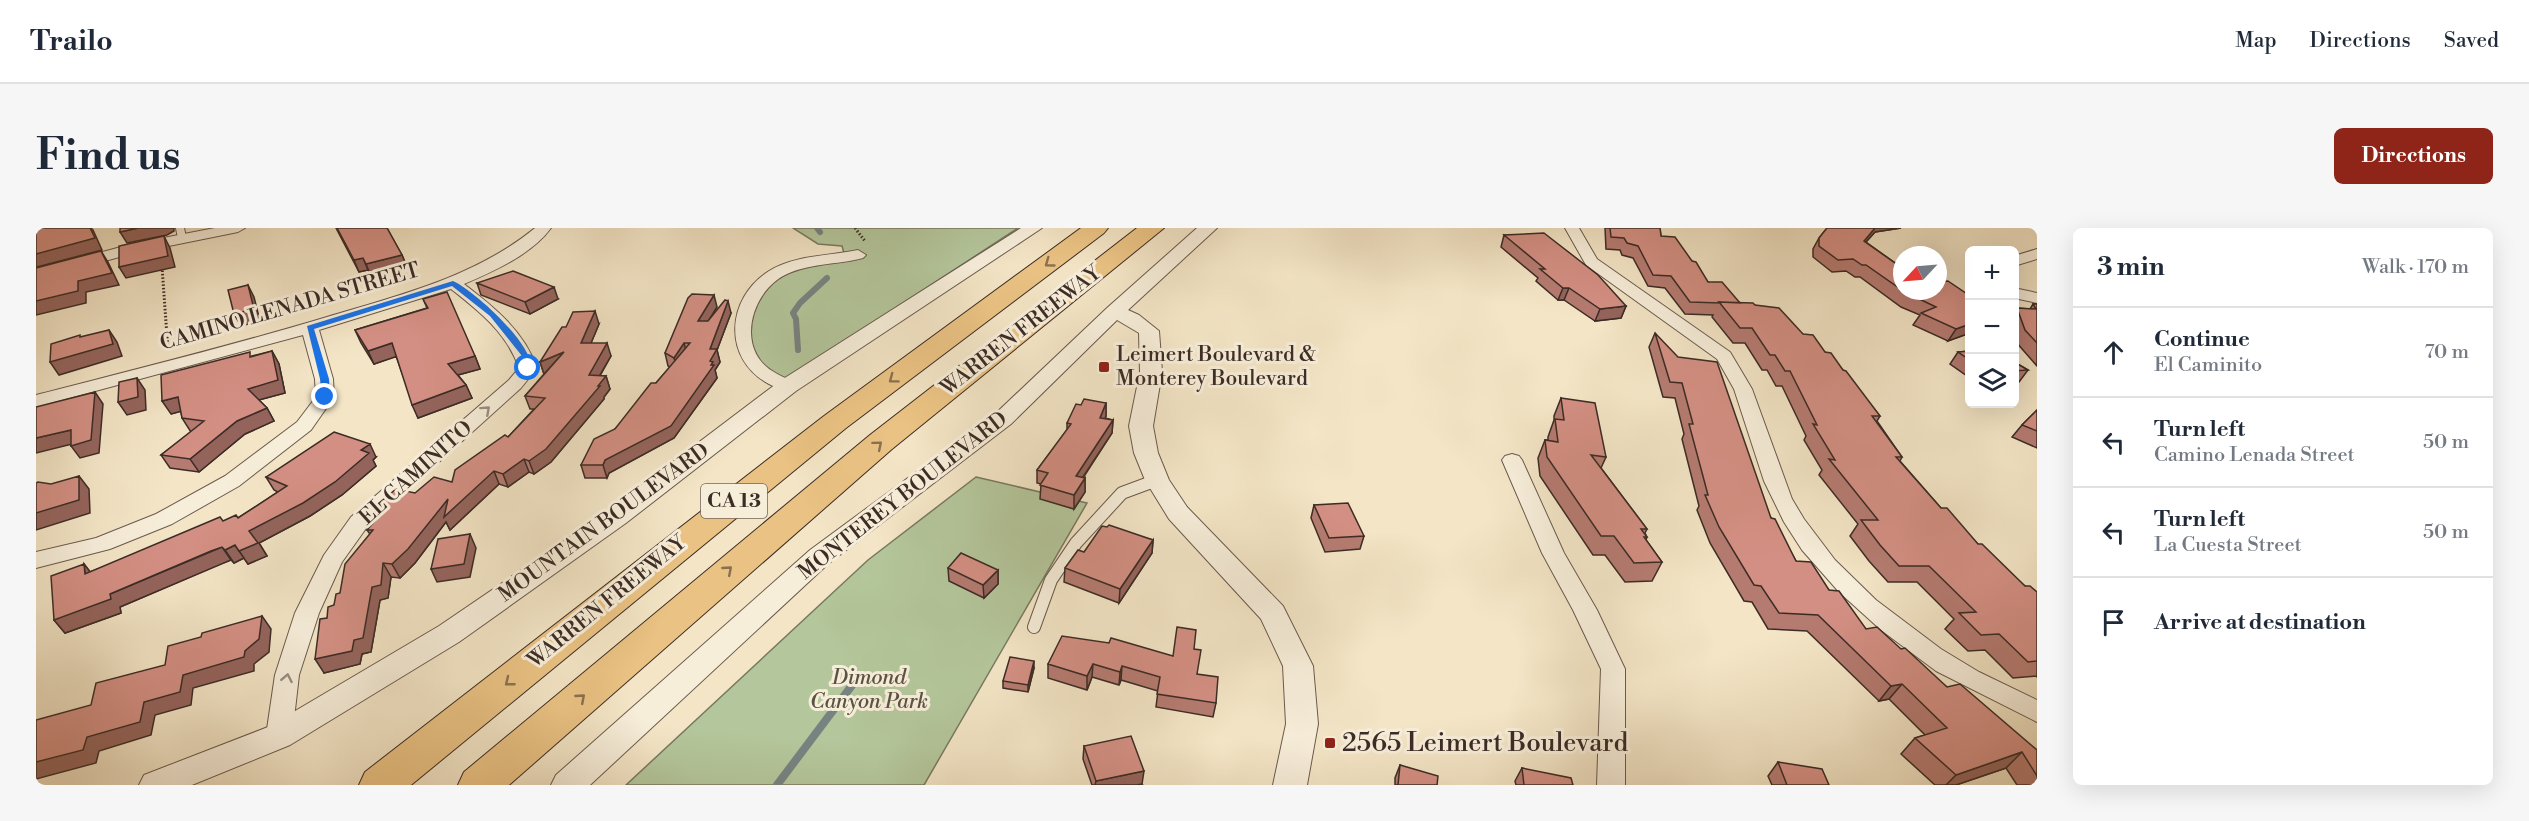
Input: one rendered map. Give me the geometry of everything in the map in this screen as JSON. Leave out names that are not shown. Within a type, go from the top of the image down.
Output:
[{"type":"highway","name":"WARREN FREEWAY","points":[[380,785],[835,422],[1096,228]]},
{"type":"highway","name":"WARREN FREEWAY","points":[[480,785],[881,442],[1152,228]]},
{"type":"street","points":[[36,275],[181,233],[238,228]]},
{"type":"street","name":"CAMINO LENADA STREET","points":[[36,401],[310,328],[453,283],[499,263],[528,243],[544,228]]},
{"type":"street","name":"MOUNTAIN BOULEVARD","points":[[156,785],[279,736],[449,634],[617,517],[788,386],[1033,228]]},
{"type":"street","name":"MONTEREY BOULEVARD","points":[[568,785],[819,557],[860,524],[1003,419],[1114,312],[1208,228]]},
{"type":"street","points":[[1572,228],[1591,262],[1724,356],[1737,374],[1782,499],[1803,538],[1839,576],[1879,615],[1934,657],[2037,712]]},
{"type":"street","points":[[2019,259],[2037,254]]},
{"type":"street","points":[[788,386],[768,378],[752,362],[745,346],[746,304],[759,286],[779,272],[812,262],[858,255]]},
{"type":"street","name":"EL CAMINITO","points":[[279,736],[287,675],[307,613],[332,560],[359,522],[507,391],[528,368],[526,356],[493,315],[453,283]]},
{"type":"street","points":[[2019,294],[2037,298]]},
{"type":"street","points":[[1114,312],[1132,319],[1149,331],[1152,372],[1141,426],[1146,453],[1157,480],[1178,513],[1274,613],[1298,666],[1302,724],[1290,785]]},
{"type":"street","points":[[36,560],[102,544],[164,519],[232,481],[304,426],[325,397],[324,379],[310,328]]},
{"type":"street","points":[[1512,460],[1553,553],[1585,610],[1613,669],[1611,785]]},
{"type":"lane","points":[[1034,627],[1050,580],[1059,562],[1076,541],[1118,497],[1134,488],[1157,480]]},
{"type":"path","points":[[157,259],[162,265],[168,353]]},
{"type":"green space","points":[[793,228],[1018,228],[781,383],[752,362],[744,322],[779,272],[845,257],[842,246],[818,244]]},
{"type":"green space","name":"Dimond Canyon Park","points":[[976,477],[1087,503],[924,785],[626,785],[868,560]]},
{"type":"building","points":[[36,228],[90,228],[95,238],[36,254]]},
{"type":"building","points":[[120,228],[138,228],[120,232]]},
{"type":"building","points":[[337,228],[387,228],[402,255],[366,264],[363,258],[354,260]]},
{"type":"building","points":[[1610,228],[1660,228],[1661,236],[1675,237],[1692,261],[1696,262],[1708,282],[1722,282],[1740,303],[1690,302],[1671,276],[1653,275],[1638,246],[1627,243],[1624,238],[1611,237]]},
{"type":"building","points":[[1827,228],[1875,228],[1864,241],[1893,262],[1893,284],[1853,259],[1838,260],[1819,246],[1819,238]]},
{"type":"building","points":[[1544,233],[1598,275],[1626,306],[1600,309],[1569,288],[1563,288],[1540,269],[1545,269],[1504,235]]},
{"type":"building","points":[[164,236],[168,256],[119,267],[119,246]]},
{"type":"building","points":[[101,251],[112,273],[78,281],[78,291],[36,301],[36,268]]},
{"type":"building","points":[[513,271],[554,287],[525,302],[477,283]]},
{"type":"building","points":[[1947,281],[1965,293],[1965,326],[1956,329],[1921,313],[1936,307],[1922,300],[1947,300]]},
{"type":"building","points":[[248,285],[254,309],[234,314],[228,290]]},
{"type":"building","points":[[447,292],[475,356],[448,364],[466,385],[412,405],[392,343],[368,351],[355,330],[428,308],[423,299]]},
{"type":"building","points":[[692,294],[714,295],[698,321],[708,321],[725,300],[728,301],[710,349],[717,349],[710,361],[713,362],[711,365],[714,365],[671,426],[605,460],[603,465],[581,465],[594,439],[615,429],[651,383],[656,383],[690,343],[684,343],[674,358],[665,353],[688,298]]},
{"type":"building","points":[[1719,302],[1753,303],[1779,308],[1803,334],[1813,335],[1825,352],[1831,353],[1880,416],[1872,416],[1902,457],[1896,457],[1941,508],[1947,508],[1978,544],[1982,544],[2025,586],[2030,586],[2037,592],[2037,661],[2028,662],[1999,634],[1981,635],[1959,613],[1976,612],[1929,566],[1899,566],[1880,545],[1861,520],[1878,520],[1829,459],[1835,460],[1813,424],[1817,425],[1790,371],[1785,371],[1775,355],[1770,355],[1752,328],[1740,328]]},
{"type":"building","points":[[2033,304],[2037,304],[2037,343],[2025,330],[2019,314],[2019,308],[2036,309]]},
{"type":"building","points":[[595,311],[581,343],[607,343],[589,375],[606,376],[598,386],[600,386],[546,449],[529,461],[524,459],[503,474],[494,471],[444,517],[448,499],[408,549],[392,564],[383,563],[381,585],[372,587],[363,638],[354,640],[352,651],[315,659],[320,619],[327,618],[328,607],[334,605],[336,594],[340,593],[345,564],[373,530],[367,530],[387,507],[378,504],[396,489],[415,493],[434,477],[452,482],[455,470],[505,435],[508,437],[545,398],[525,396],[564,352],[540,362],[562,327],[566,327],[573,312]]},
{"type":"building","points":[[109,330],[113,344],[50,362],[51,344],[80,335],[80,337]]},
{"type":"building","points":[[1655,333],[1678,357],[1717,362],[1771,518],[1775,519],[1796,561],[1811,562],[1829,590],[1839,591],[1866,629],[1877,627],[1901,649],[1905,648],[1947,687],[1960,684],[2037,750],[2037,776],[2022,752],[1956,775],[1915,738],[1947,728],[1902,684],[1891,686],[1818,615],[1779,613],[1761,586],[1754,585],[1719,527],[1705,495],[1708,495],[1689,424],[1693,424],[1682,383],[1670,382]]},
{"type":"building","points":[[272,351],[278,380],[248,389],[267,408],[237,421],[190,459],[161,455],[204,421],[182,418],[178,397],[162,401],[161,375],[250,352],[250,357]]},
{"type":"building","points":[[2019,365],[2028,370],[2019,371]]},
{"type":"building","points":[[137,378],[138,397],[118,402],[119,382]]},
{"type":"building","points":[[95,392],[91,440],[71,446],[71,430],[36,438],[36,407]]},
{"type":"building","points":[[1561,398],[1595,403],[1606,457],[1591,455],[1647,529],[1641,529],[1647,537],[1644,537],[1662,562],[1634,563],[1614,536],[1601,536],[1547,457],[1545,440],[1558,442],[1555,419],[1564,420]]},
{"type":"building","points":[[1084,399],[1106,403],[1100,418],[1113,420],[1076,476],[1085,478],[1074,495],[1040,485],[1048,473],[1037,470],[1071,424],[1067,423],[1076,404],[1081,405]]},
{"type":"building","points":[[2037,410],[2037,431],[2022,425]]},
{"type":"building","points":[[334,432],[370,444],[361,450],[369,453],[335,482],[303,503],[249,531],[258,543],[239,551],[235,545],[225,550],[222,547],[211,551],[110,594],[111,599],[54,620],[51,576],[84,564],[85,574],[220,517],[223,521],[236,515],[238,518],[287,486],[266,477]]},
{"type":"building","points":[[79,476],[79,500],[36,513],[36,483],[51,484]]},
{"type":"building","points":[[1348,503],[1364,536],[1329,538],[1314,505]]},
{"type":"building","points":[[1109,525],[1153,540],[1120,589],[1065,568],[1078,550],[1084,552],[1102,526]]},
{"type":"building","points":[[470,534],[464,564],[431,569],[438,539]]},
{"type":"building","points":[[961,553],[998,570],[983,585],[948,568]]},
{"type":"building","points":[[262,616],[259,639],[245,651],[244,657],[183,675],[180,692],[144,702],[140,722],[87,737],[83,750],[36,762],[36,720],[91,705],[96,683],[165,665],[168,646],[201,637],[202,633]]},
{"type":"building","points":[[1177,627],[1196,630],[1194,649],[1201,650],[1197,674],[1218,677],[1216,703],[1157,694],[1160,677],[1122,666],[1120,672],[1093,664],[1087,676],[1048,664],[1062,636],[1109,643],[1111,638],[1173,656]]},
{"type":"building","points":[[1010,657],[1034,661],[1028,685],[1003,681]]},
{"type":"building","points":[[1131,736],[1144,771],[1096,781],[1084,746]]},
{"type":"building","points":[[1778,762],[1822,769],[1829,785],[1787,785]]},
{"type":"building","points":[[1400,765],[1438,776],[1437,785],[1398,785]]},
{"type":"building","points":[[1522,768],[1571,778],[1573,785],[1524,785]]},
{"type":"waterway","points":[[817,228],[820,232]]},
{"type":"waterway","points":[[798,350],[796,319],[793,313],[800,303],[827,278]]},
{"type":"waterway","points":[[777,785],[859,676]]},
{"type":"place","name":"Leimert Boulevard & Monterey Boulevard","points":[[1104,367]]},
{"type":"place","name":"2565 Leimert Boulevard","points":[[1330,743]]},
{"type":"route","points":[[325,397],[324,379],[310,328],[453,283],[493,315],[526,356],[528,368]]}]
